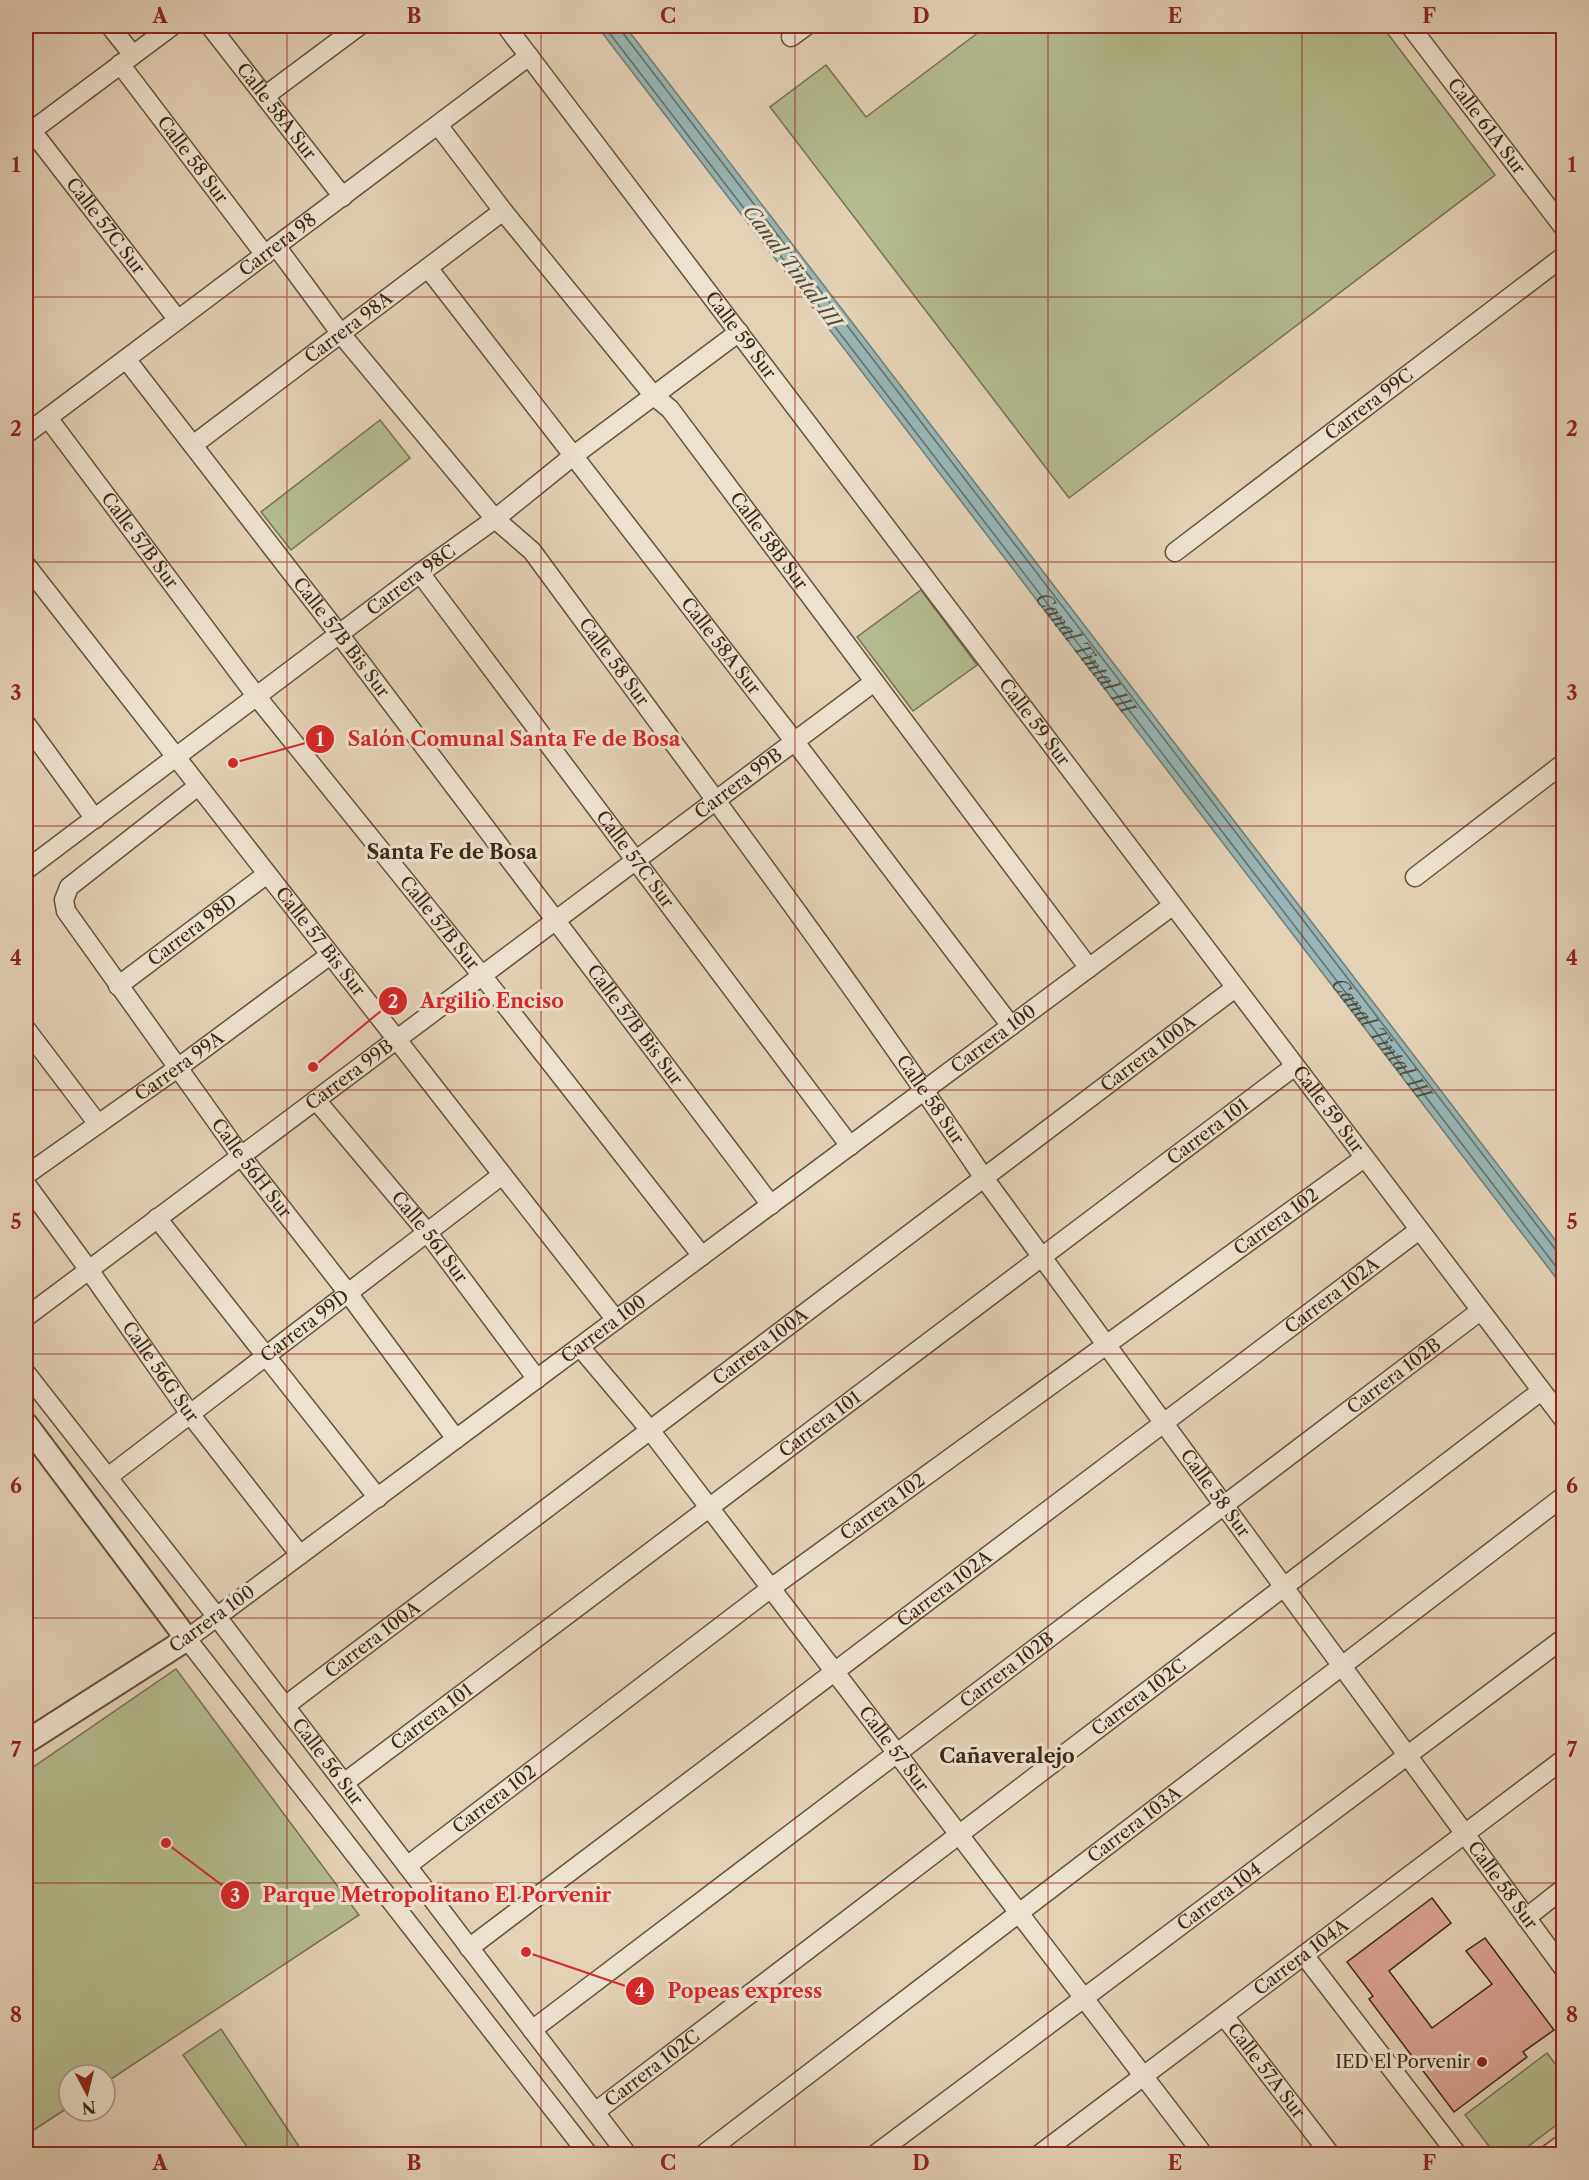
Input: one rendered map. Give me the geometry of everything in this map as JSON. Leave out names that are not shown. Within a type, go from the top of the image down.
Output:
[{"type":"street","name":"Calle 58 Sur","points":[[110,26],[126,59],[270,251],[495,519],[532,551],[925,1090],[1041,1257],[1563,1969]]},
{"type":"street","points":[[29,133],[172,26]]},
{"type":"street","name":"Calle 58A Sur","points":[[210,26],[343,196]]},
{"type":"street","points":[[265,96],[359,26]]},
{"type":"street","name":"Calle 59 Sur","points":[[506,26],[1563,1420]]},
{"type":"street","points":[[791,37],[806,26]]},
{"type":"street","name":"Calle 61A Sur","points":[[1410,26],[1563,228]]},
{"type":"street","name":"Carrera 98","points":[[26,434],[529,56]]},
{"type":"street","name":"Calle 58B Sur","points":[[438,125],[503,211],[654,396],[670,410],[1089,968]]},
{"type":"street","name":"Calle 57C Sur","points":[[29,133],[178,320]]},
{"type":"street","name":"Carrera 98A","points":[[193,445],[503,211]]},
{"type":"street","name":"Carrera 99C","points":[[1175,552],[1563,255]]},
{"type":"street","name":"Calle 58A Sur","points":[[428,268],[573,456],[592,477],[1011,1026]]},
{"type":"street","name":"Carrera 98C","points":[[26,870],[739,333]]},
{"type":"street","name":"Calle 57B Bis Sur","points":[[126,359],[339,634],[771,1205]]},
{"type":"street","name":"Calle 57B Sur","points":[[48,418],[257,697],[482,976],[702,1256]]},
{"type":"street","name":"Calle 57 Bis Sur","points":[[26,568],[616,1320]]},
{"type":"street","name":"Calle 57C Sur","points":[[420,573],[850,1146]]},
{"type":"street","name":"Carrera 99B","points":[[26,1317],[874,682]]},
{"type":"street","points":[[26,724],[95,819]]},
{"type":"street","points":[[1415,877],[1563,762]]},
{"type":"street","name":"Calle 56H Sur","points":[[198,786],[69,887],[64,900],[66,912],[241,1156],[348,1293],[456,1439]]},
{"type":"street","name":"Carrera 98D","points":[[118,986],[267,874]]},
{"type":"street","name":"Carrera 100","points":[[26,1742],[187,1639],[1172,906]]},
{"type":"street","name":"Carrera 99A","points":[[26,1175],[330,955]]},
{"type":"street","name":"Carrera 100A","points":[[285,1706],[1235,988]]},
{"type":"street","points":[[26,1029],[98,1124]]},
{"type":"street","name":"Carrera 101","points":[[344,1783],[1295,1066]]},
{"type":"street","name":"Calle 56I Sur","points":[[316,1100],[427,1232],[537,1378]]},
{"type":"street","name":"Carrera 102","points":[[407,1866],[771,1588],[1364,1158]]},
{"type":"street","name":"Carrera 99D","points":[[108,1477],[502,1175]]},
{"type":"street","name":"Calle 56G Sur","points":[[26,1184],[190,1414],[300,1555]]},
{"type":"street","points":[[157,1218],[378,1498]]},
{"type":"street","name":"Carrera 102A","points":[[469,1948],[1419,1230]]},
{"type":"street","name":"Carrera 102B","points":[[532,2030],[1480,1311]]},
{"type":"street","name":"Calle 57 Sur","points":[[580,1347],[650,1430],[1203,2154]]},
{"type":"street","name":"Calle 56 Sur","points":[[26,1373],[217,1617],[595,2112],[617,2151]]},
{"type":"street","name":"Carrera 102C","points":[[595,2112],[1541,1391]]},
{"type":"street","name":"Calle 56 Sur","points":[[26,1424],[187,1639],[588,2154]]},
{"type":"street","name":"Carrera 103A","points":[[704,2154],[1563,1496]]},
{"type":"street","name":"Carrera 104","points":[[876,2154],[1563,1638]]},
{"type":"street","name":"Carrera 104A","points":[[1040,2154],[1563,1759]]},
{"type":"street","points":[[1526,1918],[1563,1888]]},
{"type":"street","points":[[1304,1955],[1457,2154]]},
{"type":"street","name":"Calle 57A Sur","points":[[1224,2016],[1330,2154]]},
{"type":"street","points":[[1549,2154],[1563,2143]]},
{"type":"green space","points":[[987,26],[1382,26],[1495,175],[1069,498],[770,107],[826,65],[866,117]]},
{"type":"green space","points":[[380,420],[410,458],[291,550],[261,512]]},
{"type":"green space","points":[[921,590],[977,665],[913,711],[857,637]]},
{"type":"green space","points":[[176,1669],[359,1915],[117,2075],[117,2063],[57,2063],[57,2115],[26,2135],[26,1772]]},
{"type":"green space","points":[[221,2029],[304,2154],[252,2154],[183,2055]]},
{"type":"green space","points":[[1547,2053],[1563,2074],[1563,2120],[1518,2154],[1495,2154],[1465,2115]]},
{"type":"water","name":"Canal Tintal III","points":[[597,26],[625,26],[1563,1250],[1563,1287]]},
{"type":"building","points":[[1432,1898],[1451,1923],[1389,1971],[1432,2028],[1492,1984],[1466,1951],[1485,1938],[1554,2030],[1523,2052],[1527,2057],[1454,2112],[1369,1999],[1373,1996],[1347,1962]]},
{"type":"place","name":"Salón Comunal Santa Fe de Bosa","points":[[233,763]]},
{"type":"place","name":"Argilio Enciso","points":[[313,1067]]},
{"type":"place","name":"Parque Metropolitano El Porvenir","points":[[166,1843]]},
{"type":"place","name":"Popeas express","points":[[526,1952]]},
{"type":"place","name":"IED El Porvenir","points":[[1482,2062]]},
{"type":"district","name":"Santa Fe de Bosa","points":[[452,852]]},
{"type":"district","name":"Cañaveralejo","points":[[1007,1756]]}]
